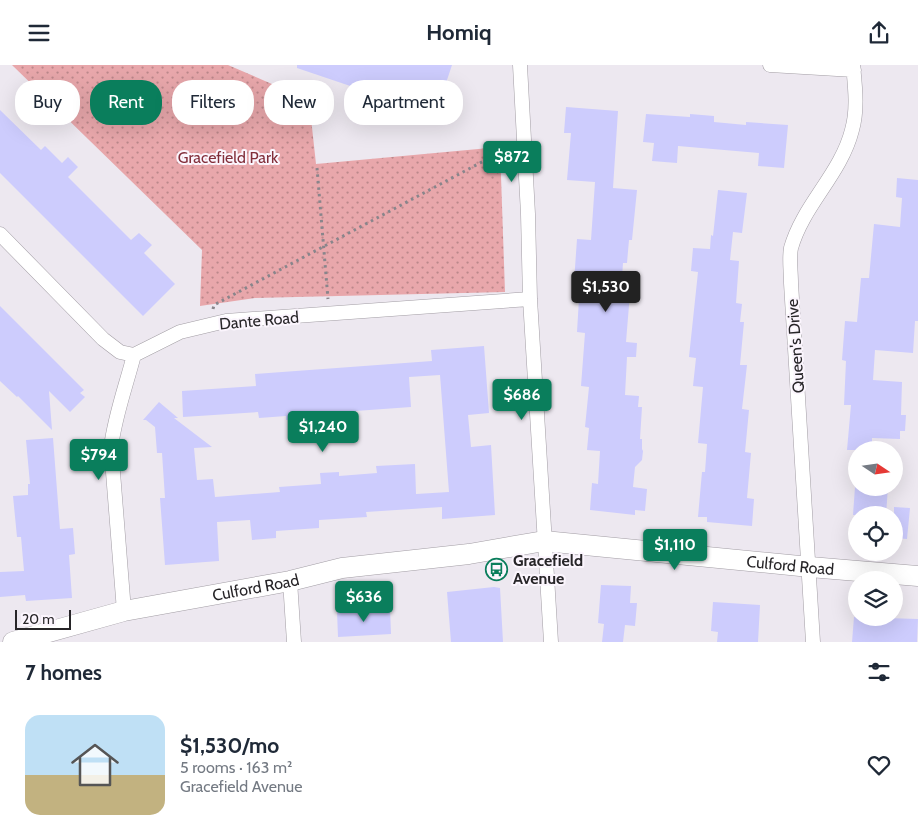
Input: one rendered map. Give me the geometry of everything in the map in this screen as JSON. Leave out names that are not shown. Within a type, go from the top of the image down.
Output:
[{"type":"street","points":[[520,65],[528,214],[530,299],[551,642]]},
{"type":"street","points":[[770,65],[853,68]]},
{"type":"street","name":"Queen's Drive","points":[[813,642],[810,567],[791,283],[791,250],[803,219],[844,153],[853,129],[855,102],[853,68]]},
{"type":"street","points":[[0,234],[103,339],[120,352],[134,355],[125,391],[118,406],[113,425],[111,447],[124,611]]},
{"type":"street","name":"Dante Road","points":[[134,355],[180,333],[226,321],[530,299]]},
{"type":"street","name":"Culford Road","points":[[13,642],[124,611],[290,581],[342,568],[469,554],[544,541],[918,576]]},
{"type":"street","points":[[290,581],[294,642]]},
{"type":"path","points":[[207,325],[214,305],[493,155],[522,129]]},
{"type":"path","points":[[318,168],[329,313]]},
{"type":"green space","name":"Gracefield Park","points":[[12,65],[228,65],[264,81],[264,125],[312,125],[316,164],[500,147],[505,292],[255,298],[200,306],[202,250],[74,125],[80,125],[80,80],[27,80]]},
{"type":"building","points":[[297,65],[452,65],[447,80],[344,80],[344,84],[297,68]]},
{"type":"building","points":[[566,107],[618,111],[613,188],[637,190],[632,240],[629,240],[627,263],[623,263],[621,292],[630,293],[626,342],[637,343],[636,357],[627,357],[625,395],[639,396],[638,407],[642,407],[640,439],[642,439],[642,460],[635,467],[633,487],[647,489],[645,511],[635,510],[635,515],[590,510],[592,483],[598,484],[600,451],[587,450],[589,428],[585,427],[589,387],[581,386],[585,333],[577,332],[580,282],[574,282],[577,239],[591,240],[595,182],[567,180],[571,133],[564,133]]},
{"type":"building","points":[[0,110],[41,150],[45,146],[62,163],[68,157],[78,167],[68,177],[131,240],[139,233],[152,245],[144,253],[175,284],[143,316],[0,173]]},
{"type":"building","points":[[646,114],[690,117],[690,114],[714,116],[714,122],[746,125],[746,122],[788,125],[784,168],[758,166],[759,153],[678,146],[677,163],[652,161],[654,143],[643,142]]},
{"type":"building","points":[[897,178],[918,180],[918,321],[915,321],[913,353],[875,350],[873,380],[902,382],[901,415],[906,415],[905,431],[900,431],[900,439],[872,438],[872,441],[848,441],[847,450],[851,405],[844,405],[846,361],[842,360],[845,321],[857,322],[861,278],[869,278],[874,224],[900,227],[902,198],[896,197]]},
{"type":"building","points":[[718,190],[747,193],[742,233],[733,232],[730,260],[739,261],[736,303],[742,304],[740,322],[744,322],[740,365],[747,365],[742,409],[749,410],[745,452],[751,453],[747,498],[754,499],[752,526],[707,522],[707,517],[698,517],[702,472],[705,472],[707,444],[698,443],[703,387],[693,386],[696,358],[689,357],[698,272],[691,271],[693,248],[710,249]]},
{"type":"building","points":[[0,306],[84,390],[80,393],[85,397],[70,412],[49,391],[52,430],[0,381]]},
{"type":"building","points":[[484,346],[489,413],[468,415],[471,447],[491,445],[495,515],[442,519],[442,507],[366,512],[367,517],[319,520],[319,528],[276,531],[276,538],[252,540],[250,520],[217,522],[219,561],[165,565],[160,498],[165,498],[162,453],[157,453],[155,427],[146,420],[143,420],[159,402],[178,418],[174,418],[212,447],[194,448],[197,480],[213,479],[215,497],[280,492],[279,487],[321,484],[320,473],[339,472],[339,476],[377,473],[376,466],[415,464],[416,494],[449,492],[440,375],[409,377],[411,407],[300,415],[301,419],[286,420],[286,416],[259,418],[258,412],[183,417],[182,391],[256,386],[255,374],[432,361],[431,350]]},
{"type":"building","points":[[53,438],[60,529],[73,528],[75,554],[69,555],[72,598],[26,601],[25,595],[0,597],[0,572],[24,571],[21,537],[17,537],[13,496],[28,495],[28,484],[30,484],[26,440]]},
{"type":"building","points":[[854,496],[887,496],[887,506],[854,506]]},
{"type":"building","points":[[903,508],[910,508],[907,539],[903,539]]},
{"type":"building","points":[[601,585],[631,586],[630,603],[637,603],[635,626],[625,625],[623,642],[602,642],[604,624],[598,623]]},
{"type":"building","points":[[500,588],[503,642],[451,642],[447,592]]},
{"type":"building","points":[[713,602],[760,605],[758,642],[717,642],[718,632],[711,631]]},
{"type":"building","points":[[390,608],[391,634],[338,637],[337,611]]},
{"type":"building","points":[[903,619],[918,619],[917,642],[852,642],[853,626],[903,626]]},
{"type":"place","name":"Gracefield Avenue","points":[[497,569]]}]
